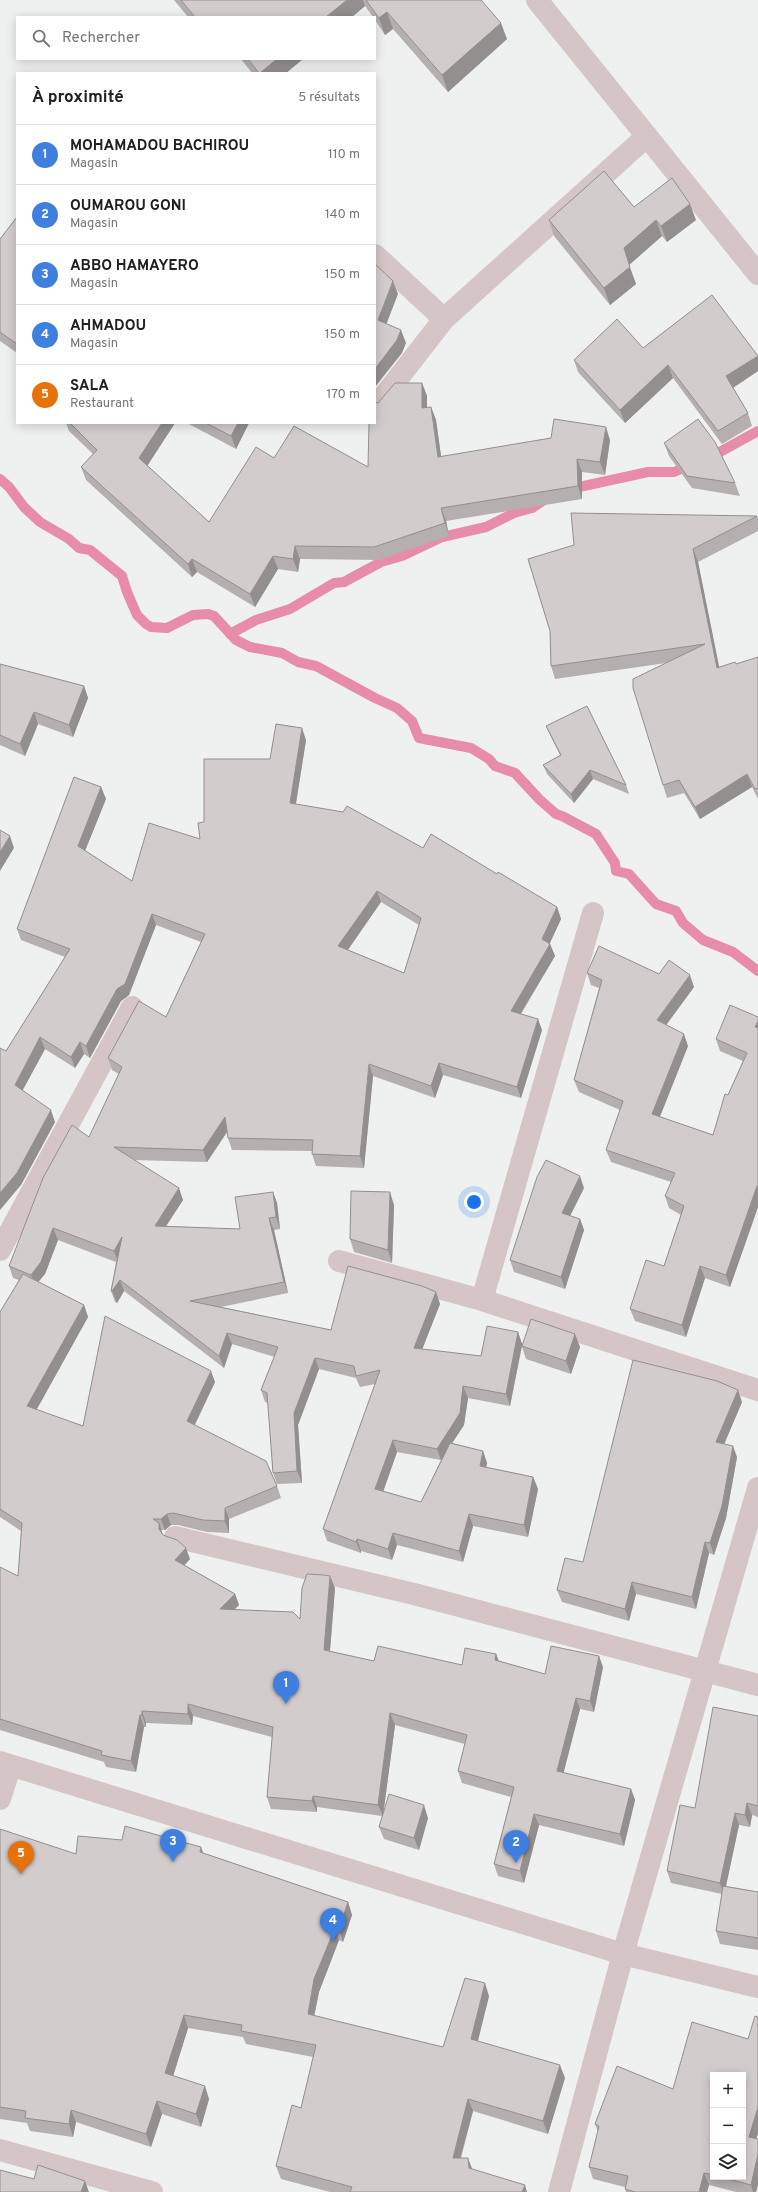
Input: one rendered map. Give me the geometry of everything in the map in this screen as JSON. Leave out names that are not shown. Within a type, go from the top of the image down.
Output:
[{"type":"street","points":[[537,0],[758,274]]},
{"type":"street","points":[[378,404],[444,319],[647,136]]},
{"type":"street","points":[[376,256],[444,319]]},
{"type":"street","points":[[482,1300],[593,913]]},
{"type":"street","points":[[0,1250],[132,1007]]},
{"type":"street","points":[[338,1261],[482,1300],[758,1390]]},
{"type":"street","points":[[559,2192],[623,1954],[758,1488]]},
{"type":"street","points":[[175,1537],[414,1594],[758,1685]]},
{"type":"street","points":[[0,1800],[5,1765],[623,1954],[758,1987]]},
{"type":"street","points":[[0,2150],[152,2192]]},
{"type":"building","points":[[181,0],[347,0],[327,16],[194,16]]},
{"type":"building","points":[[366,0],[481,0],[501,23],[442,75],[387,12],[379,18]]},
{"type":"building","points":[[249,60],[276,60],[261,72],[258,72]]},
{"type":"building","points":[[604,171],[634,207],[672,178],[690,204],[661,226],[656,220],[624,248],[630,267],[604,288],[549,220]]},
{"type":"building","points":[[16,218],[16,343],[0,332],[0,239]]},
{"type":"building","points":[[376,265],[393,281],[378,320],[401,330],[397,340],[376,368]]},
{"type":"building","points":[[712,295],[758,356],[726,376],[748,413],[718,431],[668,365],[620,410],[574,360],[617,319],[643,348]]},
{"type":"building","points":[[395,383],[422,383],[422,408],[431,407],[438,457],[551,438],[554,419],[606,427],[600,462],[577,459],[578,486],[441,508],[445,523],[374,547],[295,546],[293,559],[273,556],[250,594],[192,559],[188,564],[81,467],[97,450],[71,424],[161,424],[139,458],[209,522],[256,447],[274,458],[294,426],[368,467],[369,424],[376,424],[376,402],[378,403]]},
{"type":"building","points":[[698,419],[715,442],[735,483],[687,476],[664,443]]},
{"type":"building","points":[[208,424],[237,424],[231,436]]},
{"type":"building","points":[[571,513],[757,516],[693,549],[717,668],[758,657],[758,788],[755,789],[747,774],[695,807],[679,780],[663,785],[633,688],[633,679],[705,644],[551,666],[550,631],[528,559],[574,545]]},
{"type":"building","points":[[0,664],[84,686],[69,725],[34,712],[20,744],[0,735]]},
{"type":"building","points":[[587,706],[626,785],[590,770],[571,794],[543,765],[561,755],[546,726]]},
{"type":"building","points":[[276,724],[302,728],[290,803],[343,812],[347,806],[423,848],[431,834],[497,874],[498,872],[557,907],[542,939],[550,944],[511,1011],[538,1019],[517,1087],[439,1063],[431,1086],[369,1064],[360,1156],[312,1154],[313,1140],[228,1138],[225,1117],[203,1150],[114,1147],[179,1188],[155,1226],[240,1229],[235,1197],[273,1192],[276,1217],[269,1218],[284,1282],[190,1301],[331,1330],[348,1266],[422,1286],[436,1292],[414,1348],[481,1356],[487,1326],[518,1332],[506,1394],[463,1386],[460,1413],[437,1449],[393,1440],[375,1489],[421,1502],[450,1443],[483,1451],[480,1466],[533,1477],[524,1525],[469,1514],[459,1551],[393,1533],[388,1549],[357,1539],[356,1542],[323,1529],[380,1370],[356,1376],[354,1366],[315,1358],[294,1413],[297,1471],[273,1473],[267,1393],[261,1390],[278,1347],[227,1333],[219,1356],[120,1280],[111,1291],[122,1237],[114,1251],[53,1228],[41,1262],[31,1275],[9,1266],[43,1178],[72,1125],[89,1137],[122,1067],[108,1058],[139,1001],[166,1017],[205,934],[152,914],[125,984],[117,989],[86,1046],[80,1042],[71,1057],[40,1037],[15,1085],[51,1110],[17,1173],[0,1193],[0,1048],[6,1051],[70,949],[17,929],[74,777],[101,787],[78,846],[132,881],[149,823],[200,839],[198,823],[204,822],[204,759],[270,759]],"holes":[[[377,891],[421,918],[404,973],[338,946]]]},
{"type":"building","points":[[0,830],[10,836],[0,852]]},
{"type":"building","points":[[599,946],[659,974],[669,960],[690,975],[657,1020],[684,1034],[652,1114],[713,1135],[725,1094],[728,1095],[747,1053],[716,1039],[730,1005],[758,1017],[755,1027],[758,1028],[758,1186],[726,1275],[700,1266],[682,1325],[630,1309],[646,1260],[664,1266],[684,1206],[665,1196],[675,1173],[606,1150],[623,1101],[574,1080],[602,980],[587,973]]},
{"type":"building","points":[[546,1160],[580,1176],[562,1213],[580,1219],[561,1277],[510,1260],[537,1177]]},
{"type":"building","points":[[351,1191],[390,1192],[388,1250],[350,1239]]},
{"type":"building","points":[[23,1274],[84,1305],[27,1406],[83,1426],[105,1316],[211,1371],[187,1421],[266,1461],[277,1486],[225,1508],[225,1521],[203,1520],[173,1513],[167,1514],[161,1519],[153,1519],[159,1523],[159,1529],[163,1535],[177,1540],[186,1548],[175,1560],[235,1594],[220,1609],[293,1612],[300,1619],[302,1588],[307,1574],[324,1575],[330,1576],[324,1650],[374,1661],[378,1646],[462,1665],[465,1648],[496,1654],[495,1660],[545,1674],[551,1646],[599,1656],[590,1701],[576,1698],[557,1771],[631,1789],[620,1834],[534,1814],[520,1871],[494,1864],[514,1787],[458,1771],[467,1735],[390,1713],[378,1805],[313,1796],[312,1801],[267,1797],[273,1727],[188,1704],[188,1714],[142,1711],[131,1761],[101,1755],[102,1751],[0,1719],[0,1567],[18,1576],[22,1523],[0,1509],[0,1312]]},
{"type":"building","points":[[531,1319],[575,1334],[566,1361],[522,1346]]},
{"type":"building","points":[[633,1360],[717,1381],[738,1390],[716,1442],[733,1446],[722,1506],[710,1543],[705,1542],[692,1597],[632,1582],[625,1609],[557,1590],[565,1558],[583,1562]]},
{"type":"building","points":[[713,1707],[758,1716],[758,1806],[747,1803],[745,1815],[735,1813],[720,1883],[667,1871],[680,1805],[695,1808]]},
{"type":"building","points":[[389,1794],[424,1805],[414,1838],[379,1827]]},
{"type":"building","points":[[125,1826],[201,1847],[200,1852],[348,1902],[339,1929],[335,1928],[314,1979],[308,2014],[443,2047],[465,1978],[485,1983],[471,2039],[560,2065],[543,2121],[468,2099],[453,2158],[468,2158],[469,2168],[525,2185],[522,2192],[350,2192],[352,2187],[276,2166],[292,2105],[301,2108],[316,2045],[241,2031],[242,2025],[184,2015],[165,2073],[205,2086],[196,2114],[157,2101],[146,2134],[71,2110],[69,2124],[25,2118],[26,2111],[0,2107],[0,1829],[76,1854],[78,1836],[122,1840]]},
{"type":"building","points":[[723,1886],[758,1892],[758,1938],[716,1931]]},
{"type":"building","points":[[755,2016],[758,2017],[758,2107],[749,2137],[758,2139],[758,2154],[751,2185],[732,2180],[746,2180],[746,2072],[710,2072],[710,2174],[704,2173],[699,2192],[635,2192],[625,2189],[628,2176],[589,2167],[599,2126],[595,2124],[617,2066],[673,2089],[692,2022],[748,2039]]},
{"type":"building","points":[[38,2165],[85,2181],[81,2192],[0,2192],[0,2170],[34,2179]]},
{"type":"waterway","points":[[709,458],[758,431]]},
{"type":"waterway","points":[[570,489],[648,472],[674,472],[690,465]]},
{"type":"waterway","points":[[0,479],[9,487],[24,507],[40,522],[69,539],[79,548],[90,550],[122,576],[137,615],[146,624],[151,627],[167,628],[193,615],[208,614],[214,616],[236,640],[250,647],[282,653],[298,662],[316,666],[375,698],[397,708],[412,721],[419,738],[471,748],[489,759],[495,766],[515,773],[539,799],[556,814],[596,834],[615,863],[616,871],[629,874],[656,904],[676,911],[683,923],[703,940],[733,952],[758,971]]},
{"type":"waterway","points":[[230,634],[256,620],[290,609],[334,583],[344,582],[381,562],[402,556],[442,537],[486,527],[514,513],[532,508],[544,500]]},
{"type":"place","name":"MOHAMADOU BACHIROU","points":[[286,1704]]},
{"type":"place","name":"ABBO HAMAYERO","points":[[173,1862]]},
{"type":"place","name":"OUMAROU GONI","points":[[516,1863]]},
{"type":"place","name":"SALA","points":[[21,1874]]},
{"type":"place","name":"AHMADOU","points":[[333,1941]]}]
